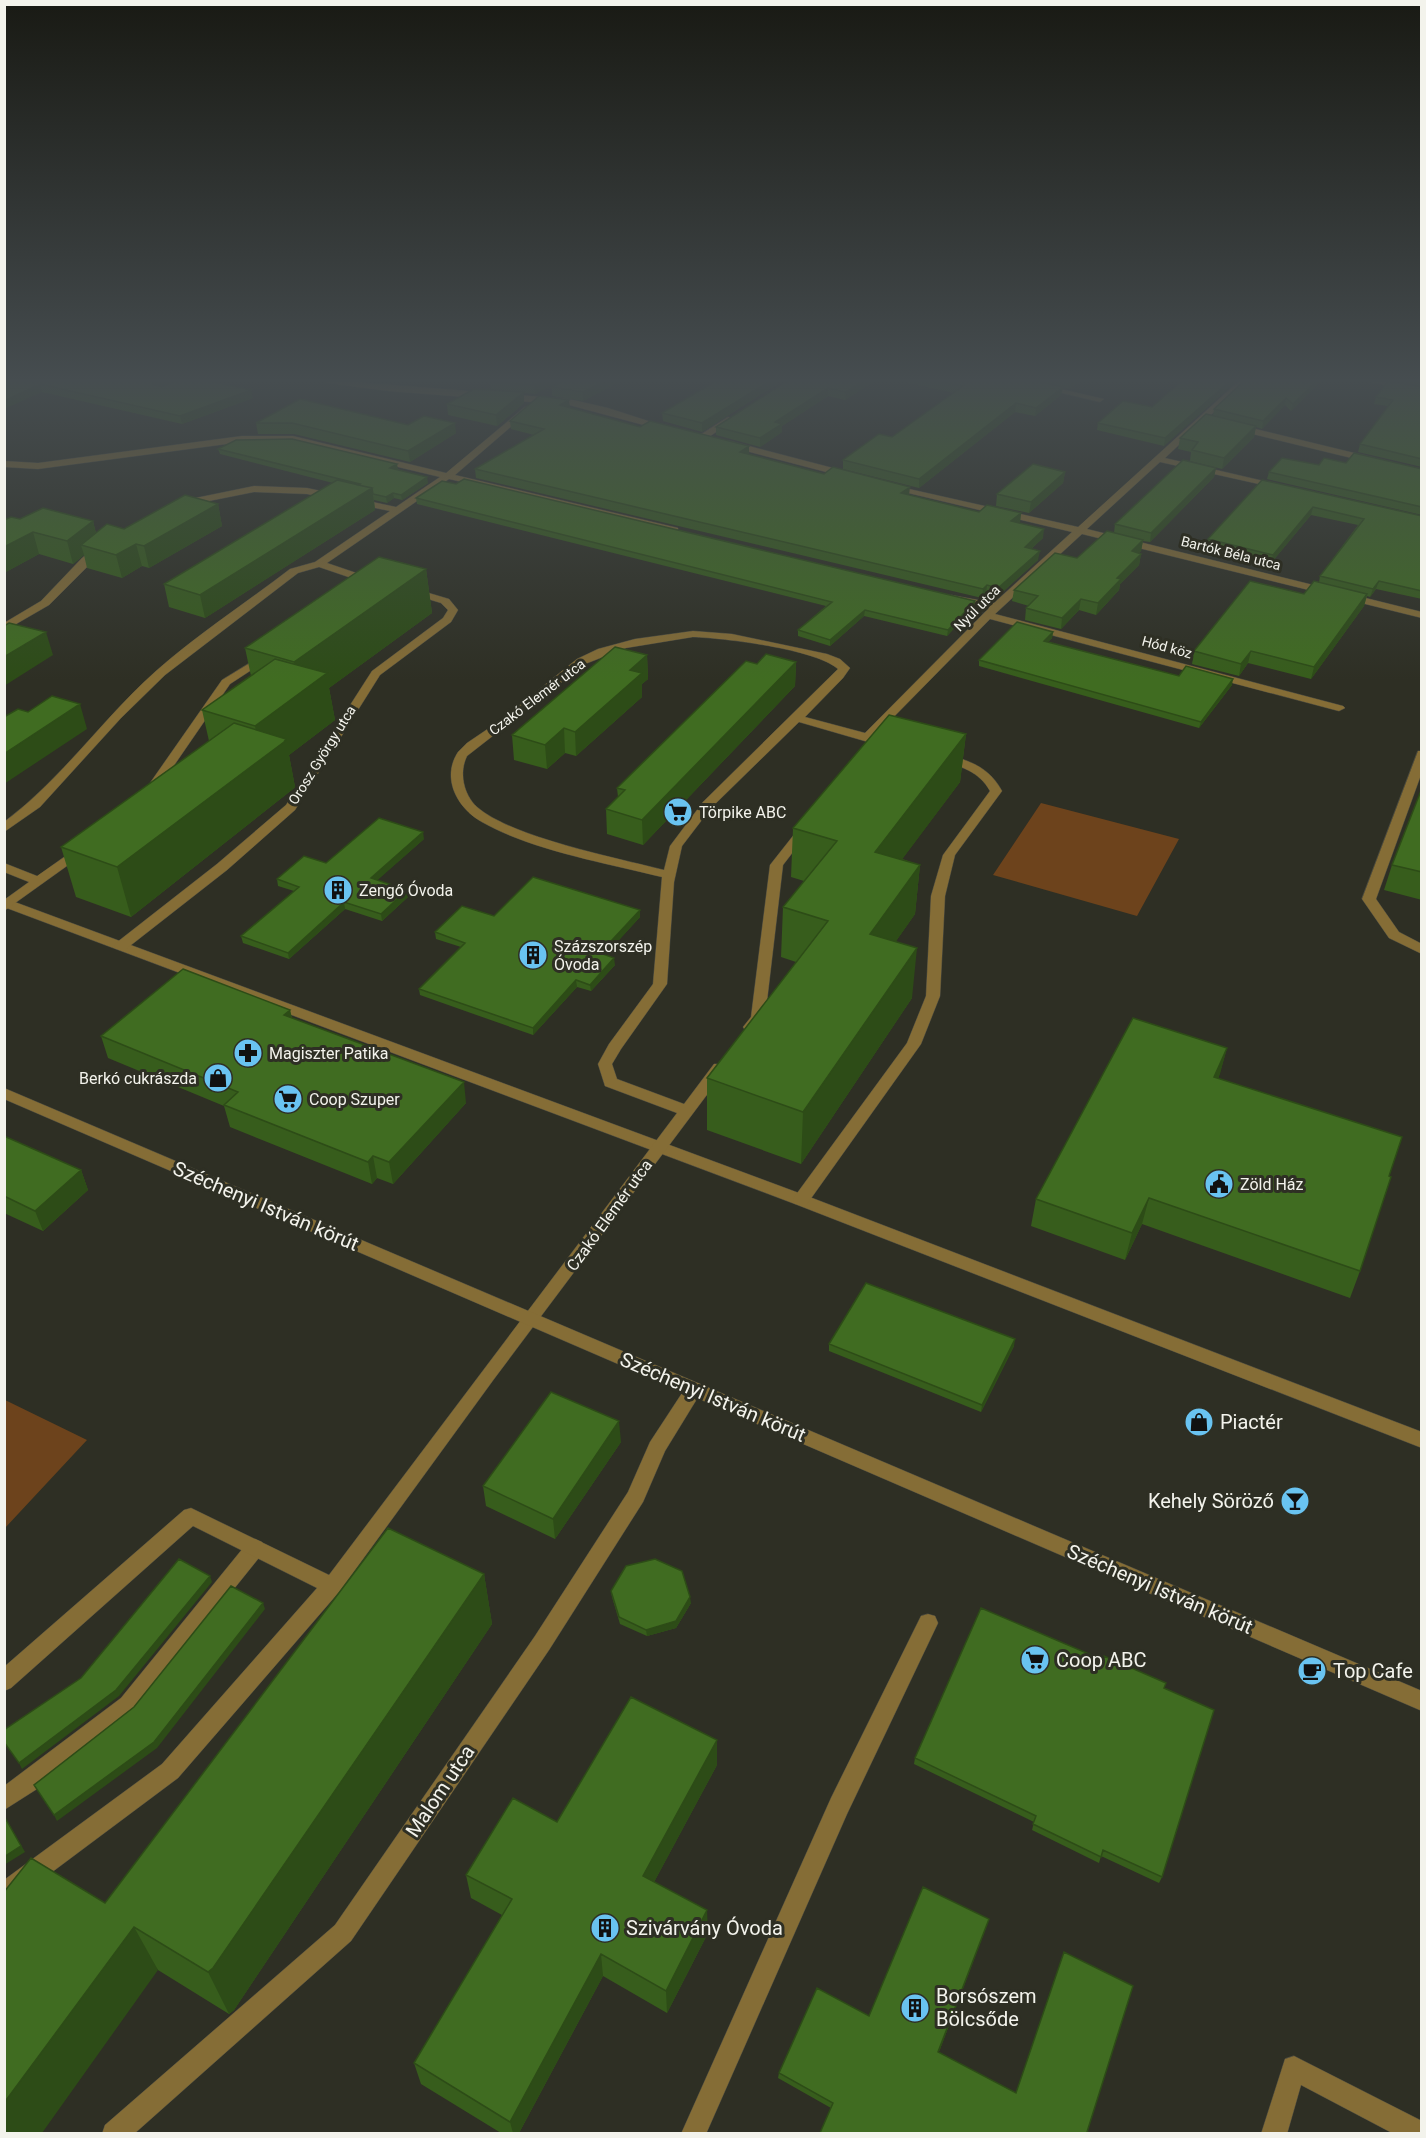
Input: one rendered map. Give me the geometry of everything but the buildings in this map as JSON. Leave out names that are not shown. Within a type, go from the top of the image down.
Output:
[{"type":"street","points":[[4,828],[36,804],[117,716],[161,673],[294,571],[319,564],[441,481]]},
{"type":"street","points":[[473,481],[682,531]]},
{"type":"street","name":"Nyúl utca","points":[[881,742],[992,611],[1135,481]]},
{"type":"street","points":[[1254,481],[1285,488]]},
{"type":"street","name":"Bartók Béla utca","points":[[881,483],[1422,615]]},
{"type":"street","points":[[168,509],[186,501],[254,489],[307,491],[398,510]]},
{"type":"street","points":[[4,628],[45,603],[86,560],[113,539]]},
{"type":"street","points":[[319,564],[378,584],[368,590]]},
{"type":"street","name":"Orosz György utca","points":[[121,946],[222,867],[291,807],[375,673],[447,620],[453,610],[445,601],[397,588]]},
{"type":"street","name":"Hód köz","points":[[949,596],[992,611],[1339,708]]},
{"type":"street","name":"Czakó Elemér utca","points":[[669,875],[522,834],[491,823],[472,810],[461,795],[455,776],[461,756],[590,657],[611,649],[679,636],[707,634],[735,637],[836,661],[844,668],[839,676],[707,805],[676,846],[669,875],[660,984],[614,1047],[605,1064],[610,1082],[687,1111]]},
{"type":"street","points":[[140,805],[226,682],[274,651]]},
{"type":"street","points":[[796,718],[881,742],[866,760]]},
{"type":"street","points":[[801,1200],[914,1044],[933,996],[938,896],[950,855],[996,791],[992,781],[981,771],[962,762],[928,754]]},
{"type":"street","points":[[1422,754],[1369,899],[1395,934],[1422,950]]},
{"type":"street","points":[[743,1036],[758,1018],[777,865],[811,820]]},
{"type":"street","points":[[6,904],[94,840]]},
{"type":"street","points":[[4,867],[38,881]]},
{"type":"street","points":[[6,904],[659,1146],[1422,1440]]},
{"type":"street","name":"Czakó Elemér utca","points":[[531,1320],[729,1055]]},
{"type":"street","name":"Széchenyi István körút","points":[[4,1093],[1422,1701]]},
{"type":"street","points":[[4,1894],[170,1772],[332,1586],[488,1374],[531,1320]]},
{"type":"street","name":"Malom utca","points":[[114,2133],[344,1933],[542,1643],[636,1496],[657,1448],[694,1389]]},
{"type":"street","points":[[4,1681],[191,1516],[332,1586]]},
{"type":"street","points":[[4,1799],[40,1774],[128,1705],[255,1548]]},
{"type":"street","points":[[693,2133],[839,1806],[928,1623]]},
{"type":"street","points":[[1274,2133],[1294,2068],[1422,2133]]},
{"type":"shaded area","points":[[1041,803],[1179,839],[1137,916],[993,875]]},
{"type":"shaded area","points":[[5,1400],[87,1440],[4,1528]]},
{"type":"place","name":"Törpike ABC","points":[[678,812]]},
{"type":"place","name":"Zengő Óvoda","points":[[338,890]]},
{"type":"place","name":"Százszorszép Óvoda","points":[[533,955]]},
{"type":"place","name":"Magiszter Patika","points":[[248,1053]]},
{"type":"place","name":"Berkó cukrászda","points":[[218,1078]]},
{"type":"place","name":"Coop Szuper","points":[[288,1099]]},
{"type":"place","name":"Zöld Ház","points":[[1219,1184]]},
{"type":"place","name":"Piactér","points":[[1199,1422]]},
{"type":"place","name":"Kehely Söröző","points":[[1295,1501]]},
{"type":"place","name":"Coop ABC","points":[[1035,1660]]},
{"type":"place","name":"Top Cafe","points":[[1312,1671]]},
{"type":"place","name":"Szivárvány Óvoda","points":[[605,1928]]},
{"type":"place","name":"Borsószem Bölcsőde","points":[[915,2008]]}]
